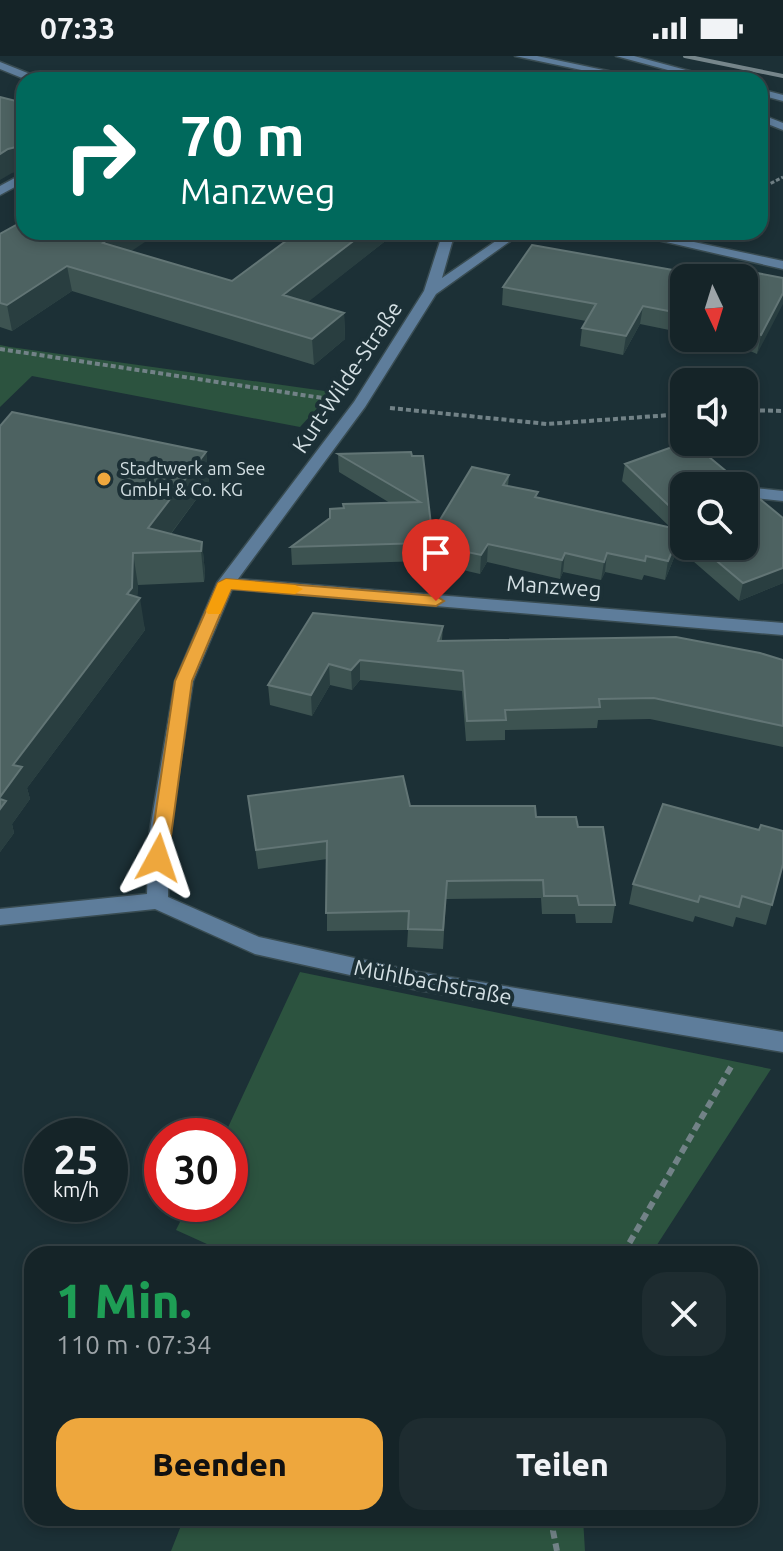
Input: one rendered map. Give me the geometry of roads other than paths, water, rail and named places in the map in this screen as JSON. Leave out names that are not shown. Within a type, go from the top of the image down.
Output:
[{"type":"street","points":[[520,56],[604,72]]},
{"type":"street","points":[[621,56],[686,72]]},
{"type":"street","name":"Kurt-Wilde-Straße","points":[[157,901],[159,836],[184,681],[226,583],[360,404],[431,291],[449,240]]},
{"type":"street","name":"Kurt-Wilde-Straße","points":[[431,291],[505,240]]},
{"type":"street","points":[[666,240],[783,265]]},
{"type":"street","points":[[758,493],[783,496]]},
{"type":"street","name":"Manzweg","points":[[226,583],[783,629]]},
{"type":"street","points":[[0,917],[157,901]]},
{"type":"street","name":"Mühlbachstraße","points":[[157,901],[269,949],[418,981],[783,1042]]},
{"type":"railway","points":[[685,56],[763,72]]},
{"type":"railway","points":[[768,73],[783,76]]},
{"type":"place","name":"Stadtwerk am See GmbH & Co. KG","points":[[104,479]]}]
